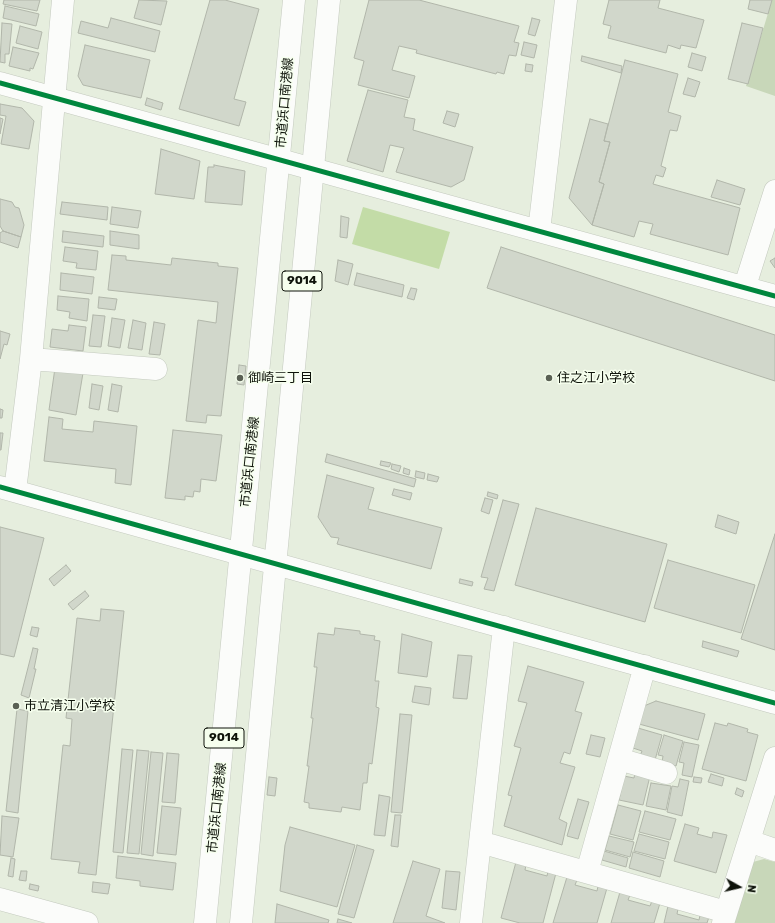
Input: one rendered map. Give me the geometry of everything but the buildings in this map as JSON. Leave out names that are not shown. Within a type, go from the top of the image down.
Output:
[{"type":"street","points":[[63,0],[31,358],[7,489],[775,703]]},
{"type":"street","name":"市道浜口南港線","points":[[205,923],[280,160],[294,0]]},
{"type":"street","name":"9014","points":[[241,923],[329,0]]},
{"type":"street","points":[[539,231],[566,0]]},
{"type":"street","points":[[0,83],[745,286],[775,296]]},
{"type":"street","points":[[745,286],[775,191]]},
{"type":"street","points":[[31,358],[156,369]]},
{"type":"street","points":[[471,923],[504,627]]},
{"type":"street","points":[[587,872],[645,666]]},
{"type":"street","points":[[480,842],[587,872],[725,917],[775,758]]},
{"type":"street","points":[[619,760],[666,773]]},
{"type":"street","points":[[749,842],[775,850]]},
{"type":"street","points":[[0,899],[88,923]]},
{"type":"shaded area","points":[[772,0],[775,0],[775,96],[746,86]]},
{"type":"shaded area","points":[[363,207],[450,232],[439,269],[352,244]]},
{"type":"shaded area","points":[[764,859],[775,862],[775,923],[734,923],[753,862]]},
{"type":"cycle path","points":[[0,83],[775,296]]},
{"type":"cycle path","points":[[0,487],[775,703]]},
{"type":"place","name":"御崎三丁目","points":[[240,378]]},
{"type":"place","name":"住之江小学校","points":[[549,378]]},
{"type":"place","name":"市立清江小学校","points":[[16,706]]}]
